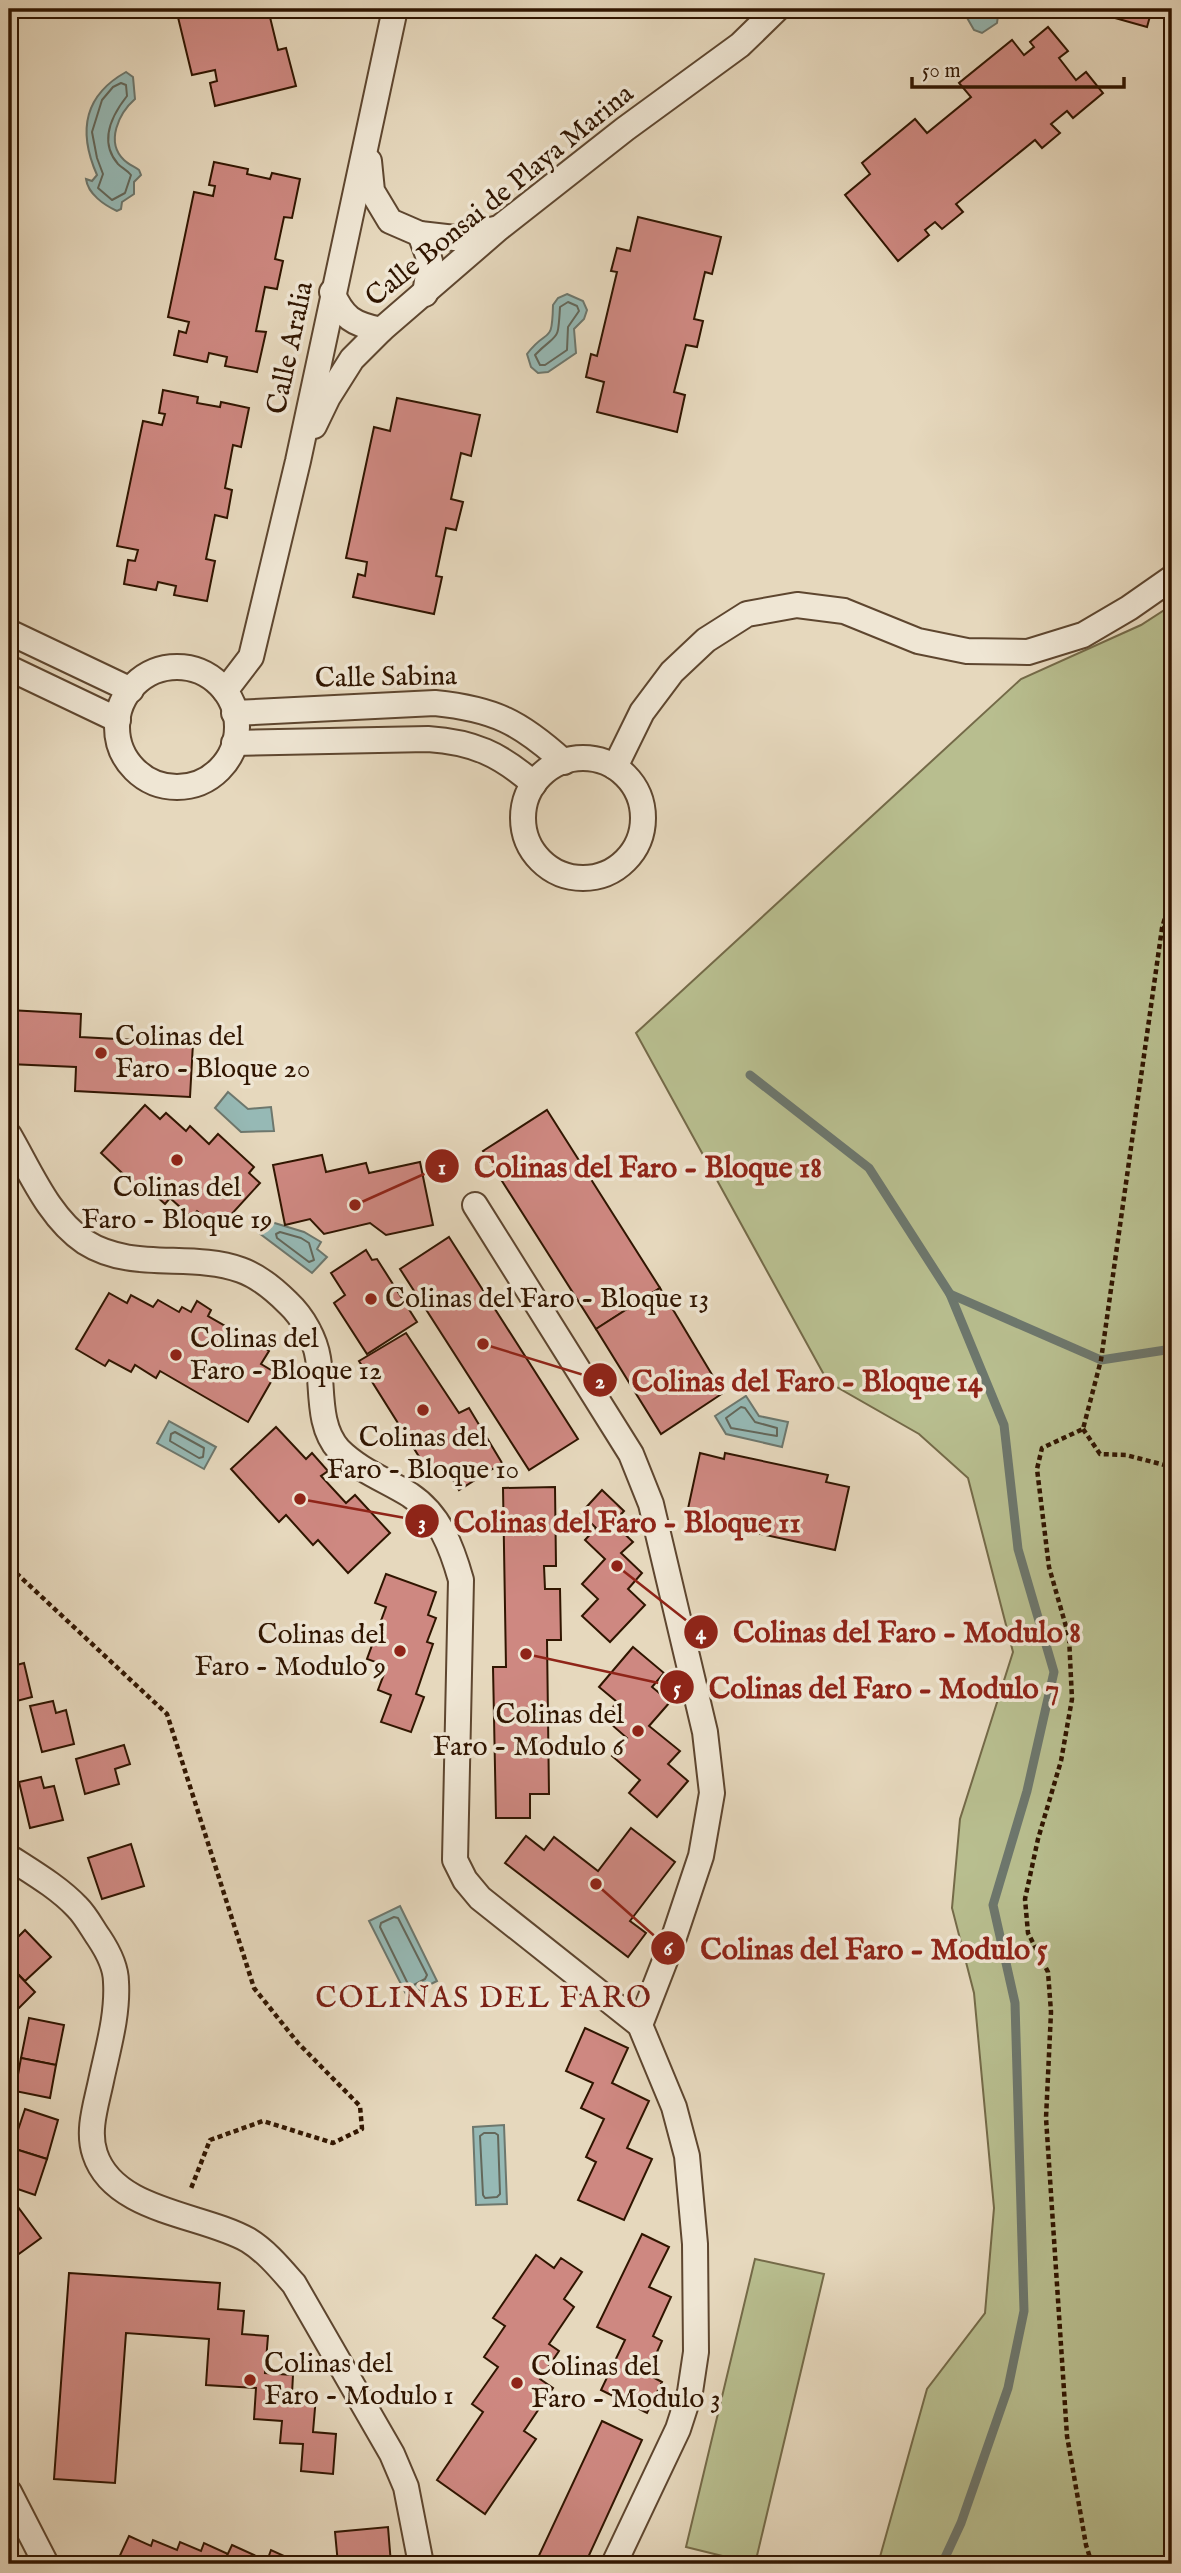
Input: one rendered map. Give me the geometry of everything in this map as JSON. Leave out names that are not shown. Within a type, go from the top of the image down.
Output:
[{"type":"street","name":"Calle Aralia","points":[[229,702],[251,657],[298,461],[332,292],[395,9]]},
{"type":"street","name":"Calle Bonsai de Playa Marina","points":[[298,461],[328,397],[352,359],[380,330],[499,228],[625,129],[740,45],[777,9]]},
{"type":"street","points":[[367,142],[372,191],[390,221],[420,234],[455,238],[499,228]]},
{"type":"street","points":[[344,245],[361,228],[390,221]]},
{"type":"street","points":[[420,234],[430,261],[425,294]]},
{"type":"street","points":[[332,292],[341,312],[360,325],[380,330]]},
{"type":"street","points":[[615,766],[642,712],[672,671],[706,640],[747,614],[797,605],[844,611],[918,641],[967,651],[1028,652],[1083,635],[1172,578]]},
{"type":"street","points":[[9,632],[131,690]]},
{"type":"street","points":[[175,667],[194,670],[211,678],[229,702],[237,728],[234,743],[222,766],[206,779],[187,786],[166,786],[146,779],[130,766],[120,748],[117,729],[119,710],[140,680],[157,671],[175,667]]},
{"type":"street","points":[[9,668],[118,720]]},
{"type":"street","name":"Calle Sabina","points":[[229,702],[435,703],[468,706],[501,716],[536,736],[564,762]]},
{"type":"street","points":[[234,743],[428,739],[457,741],[489,752],[513,765],[534,784]]},
{"type":"street","points":[[576,758],[597,759],[615,766],[632,781],[641,800],[644,819],[640,838],[632,854],[618,868],[601,876],[582,878],[563,875],[547,866],[533,852],[525,835],[523,814],[528,794],[534,784],[556,764],[576,758]]},
{"type":"street","points":[[9,1135],[56,1214],[85,1242],[108,1252],[142,1261],[217,1264],[243,1270],[290,1305],[308,1328],[318,1356],[325,1423],[334,1444],[350,1461],[412,1496],[436,1521],[453,1550],[461,1580],[455,1860],[465,1880],[480,1898],[640,2025],[674,2107],[687,2156],[695,2244],[696,2352],[690,2392],[678,2429],[614,2564]]},
{"type":"street","points":[[475,1205],[631,1454],[652,1504],[705,1732],[712,1793],[701,1856],[673,1940],[640,2025]]},
{"type":"street","points":[[9,1857],[58,1890],[79,1908],[107,1950],[116,1978],[116,2007],[92,2128],[95,2154],[105,2175],[120,2189],[141,2200],[225,2229],[249,2241],[273,2259],[294,2284],[392,2454],[406,2487],[421,2564]]},
{"type":"street","points":[[9,2492],[46,2564]]},
{"type":"path","points":[[1172,894],[1162,928],[1101,1360],[1083,1429],[1100,1454],[1126,1455],[1172,1467]]},
{"type":"path","points":[[1162,928],[1172,929]]},
{"type":"path","points":[[1083,1429],[1042,1448],[1037,1469],[1049,1567],[1069,1637],[1072,1699],[1061,1761],[1038,1839],[1025,1899],[1028,1933],[1048,1972],[1051,2012],[1046,2118],[1067,2436],[1086,2545],[1092,2564]]},
{"type":"path","points":[[9,1558],[14,1571],[167,1714],[254,1989],[298,2043],[360,2106],[362,2129],[333,2143],[263,2121],[210,2140],[181,2216]]},
{"type":"green space","points":[[1172,605],[1172,2564],[878,2564],[927,2389],[985,2313],[994,2208],[974,1993],[952,1908],[960,1819],[1013,1652],[968,1478],[919,1434],[828,1382],[636,1033],[1021,679],[1141,625]]},
{"type":"green space","points":[[755,2259],[824,2274],[755,2564],[686,2547]]},
{"type":"water","points":[[967,9],[999,9],[997,23],[982,33],[974,30],[966,16]]},
{"type":"water","points":[[126,72],[133,77],[135,99],[119,120],[115,145],[124,160],[139,170],[141,175],[134,182],[134,194],[122,202],[121,209],[117,211],[97,198],[87,184],[86,179],[92,181],[97,175],[87,144],[86,130],[88,116],[101,92]]},
{"type":"water","points":[[567,294],[583,301],[587,310],[584,319],[574,329],[576,353],[548,372],[538,373],[531,367],[527,354],[550,332],[553,305],[558,298]]},
{"type":"water","points":[[228,1092],[248,1109],[271,1107],[274,1131],[241,1132],[215,1108]]},
{"type":"water","points":[[268,1221],[304,1232],[321,1242],[317,1249],[327,1257],[312,1273],[259,1233]]},
{"type":"water","points":[[746,1396],[759,1416],[788,1422],[782,1447],[726,1434],[715,1416]]},
{"type":"water","points":[[169,1421],[216,1447],[204,1469],[157,1443]]},
{"type":"water","points":[[400,1906],[437,1981],[407,1996],[369,1921]]},
{"type":"water","points":[[504,2125],[507,2204],[476,2205],[473,2127]]},
{"type":"building","points":[[176,9],[268,9],[278,50],[286,48],[296,86],[215,106],[210,83],[217,81],[215,70],[192,75]]},
{"type":"building","points":[[1083,9],[1152,9],[1147,27]]},
{"type":"building","points":[[1048,27],[1068,51],[1059,58],[1076,80],[1086,72],[1103,93],[1073,118],[1067,111],[1051,124],[1060,133],[1042,148],[1035,140],[956,204],[963,212],[942,229],[935,222],[925,230],[929,235],[898,261],[845,195],[870,174],[862,163],[915,119],[927,133],[971,97],[959,83],[1012,40],[1024,55],[1034,47],[1030,42]]},
{"type":"building","points":[[214,162],[248,169],[247,174],[270,179],[272,173],[300,179],[292,218],[284,217],[275,259],[283,261],[277,289],[265,287],[256,331],[266,332],[257,372],[225,366],[227,357],[209,353],[207,362],[174,355],[179,331],[186,333],[189,322],[168,317],[194,192],[213,196],[215,186],[209,185]]},
{"type":"building","points":[[638,217],[721,237],[712,274],[705,272],[694,319],[703,321],[697,347],[686,345],[674,392],[685,395],[677,432],[597,412],[604,382],[586,377],[591,354],[597,356],[617,272],[611,271],[617,248],[630,251]]},
{"type":"building","points":[[163,390],[198,397],[197,403],[220,407],[221,402],[249,408],[241,447],[233,445],[225,488],[232,490],[227,518],[215,515],[206,559],[215,561],[207,601],[174,595],[176,586],[158,582],[156,590],[124,584],[128,560],[135,561],[138,550],[117,546],[143,421],[162,425],[165,414],[159,413]]},
{"type":"building","points":[[397,398],[480,415],[471,456],[461,453],[451,499],[463,502],[456,530],[446,528],[436,576],[442,577],[434,614],[353,597],[358,574],[365,576],[367,562],[346,558],[374,427],[390,431]]},
{"type":"building","name":"Colinas del Faro - Bloque 20","points":[[9,1010],[81,1014],[80,1037],[193,1043],[190,1097],[75,1091],[76,1067],[9,1064]]},
{"type":"building","name":"Colinas del Faro - Bloque 19","points":[[145,1105],[160,1119],[166,1113],[186,1131],[190,1126],[209,1144],[218,1134],[254,1167],[249,1173],[260,1183],[218,1229],[197,1211],[191,1217],[170,1198],[165,1204],[144,1185],[140,1190],[101,1153]]},
{"type":"building","points":[[547,1110],[660,1288],[596,1329],[483,1151]]},
{"type":"building","points":[[322,1155],[326,1172],[366,1163],[369,1173],[420,1162],[433,1225],[386,1235],[370,1223],[324,1234],[310,1219],[285,1225],[273,1165]]},
{"type":"building","points":[[449,1237],[578,1439],[529,1470],[400,1269]]},
{"type":"building","name":"Colinas del Faro - Bloque 13","points":[[366,1250],[372,1260],[377,1259],[417,1322],[367,1354],[334,1303],[345,1295],[331,1273]]},
{"type":"building","points":[[660,1288],[723,1393],[661,1434],[596,1329]]},
{"type":"building","name":"Colinas del Faro - Bloque 12","points":[[109,1293],[127,1303],[131,1295],[153,1307],[158,1300],[179,1312],[182,1307],[191,1312],[197,1301],[211,1310],[208,1316],[269,1351],[261,1364],[276,1373],[248,1422],[160,1371],[156,1378],[135,1365],[131,1372],[109,1360],[105,1366],[76,1349]]},
{"type":"building","name":"Colinas del Faro - Bloque 10","points":[[406,1333],[459,1413],[469,1408],[502,1463],[459,1490],[444,1465],[430,1474],[359,1361]]},
{"type":"building","points":[[276,1427],[306,1459],[312,1453],[328,1471],[321,1476],[346,1503],[355,1495],[390,1533],[348,1573],[318,1540],[313,1545],[286,1515],[279,1522],[231,1469]]},
{"type":"building","points":[[700,1453],[724,1459],[725,1453],[828,1475],[826,1482],[849,1487],[835,1550],[686,1518]]},
{"type":"building","points":[[555,1487],[556,1566],[544,1566],[545,1589],[560,1589],[561,1640],[547,1640],[549,1794],[530,1794],[530,1818],[496,1818],[493,1667],[506,1667],[503,1488]]},
{"type":"building","points":[[602,1490],[624,1511],[613,1523],[633,1542],[621,1553],[642,1573],[628,1589],[645,1605],[610,1642],[582,1616],[598,1599],[582,1584],[605,1559],[585,1540],[596,1528],[581,1513]]},
{"type":"building","name":"Colinas del Faro - Modulo 9","points":[[386,1574],[436,1592],[428,1615],[436,1618],[427,1642],[433,1644],[416,1694],[424,1697],[411,1732],[381,1722],[391,1695],[378,1690],[387,1666],[367,1659],[386,1607],[375,1603]]},
{"type":"building","name":"Colinas del Faro - Modulo 6","points":[[633,1647],[664,1673],[652,1687],[670,1702],[649,1726],[680,1751],[668,1764],[688,1781],[657,1817],[629,1793],[640,1780],[612,1756],[627,1738],[604,1718],[617,1702],[599,1687]]},
{"type":"building","points":[[9,1654],[13,1666],[24,1663],[32,1697],[9,1703]]},
{"type":"building","points":[[53,1701],[56,1713],[66,1710],[74,1744],[42,1752],[30,1706]]},
{"type":"building","points":[[124,1745],[130,1764],[115,1769],[119,1784],[85,1794],[76,1759]]},
{"type":"building","points":[[9,1774],[16,1802],[9,1803]]},
{"type":"building","points":[[41,1777],[44,1788],[54,1786],[63,1820],[30,1828],[19,1782]]},
{"type":"building","points":[[631,1828],[675,1862],[630,1921],[646,1933],[628,1957],[505,1863],[526,1836],[544,1850],[554,1837],[598,1871]]},
{"type":"building","points":[[131,1844],[144,1886],[102,1899],[88,1858]]},
{"type":"building","points":[[25,1930],[51,1957],[25,1981],[9,1965],[9,1946]]},
{"type":"building","points":[[9,1965],[35,1992],[19,2008],[9,2006]]},
{"type":"building","points":[[29,2018],[64,2025],[56,2065],[21,2058]]},
{"type":"building","points":[[585,2028],[628,2048],[612,2083],[649,2101],[627,2148],[652,2159],[624,2220],[578,2200],[596,2162],[586,2157],[604,2119],[581,2108],[593,2083],[566,2071]]},
{"type":"building","points":[[21,2058],[56,2065],[50,2098],[15,2091]]},
{"type":"building","points":[[25,2109],[58,2120],[47,2159],[12,2148]]},
{"type":"building","points":[[12,2148],[47,2159],[35,2195],[9,2186],[9,2158]]},
{"type":"building","points":[[9,2203],[15,2203],[41,2238],[9,2261]]},
{"type":"building","name":"Colinas del Faro - Modulo 3","points":[[642,2234],[669,2247],[649,2287],[671,2297],[653,2336],[662,2341],[647,2374],[662,2382],[647,2413],[601,2390],[625,2340],[597,2327]]},
{"type":"building","name":"Colinas del Faro - Modulo 3","points":[[536,2255],[554,2268],[561,2258],[582,2272],[564,2299],[574,2307],[549,2344],[559,2351],[540,2379],[553,2388],[524,2431],[536,2439],[485,2514],[437,2480],[483,2412],[472,2404],[498,2367],[484,2357],[505,2326],[493,2318]]},
{"type":"building","name":"Colinas del Faro - Modulo 1","points":[[69,2273],[220,2283],[218,2309],[244,2311],[242,2334],[268,2336],[265,2373],[293,2375],[292,2394],[316,2396],[313,2432],[336,2434],[333,2474],[301,2471],[303,2444],[280,2443],[282,2421],[254,2419],[256,2388],[206,2385],[209,2339],[126,2333],[115,2483],[54,2479]]},
{"type":"building","name":"Colinas del Faro - Modulo 3","points":[[602,2421],[642,2440],[585,2564],[522,2564],[525,2557],[536,2562]]},
{"type":"building","points":[[388,2527],[391,2564],[338,2564],[335,2532]]},
{"type":"building","points":[[129,2536],[151,2546],[153,2540],[177,2550],[180,2542],[201,2551],[204,2543],[228,2554],[223,2564],[116,2564]]},
{"type":"building","points":[[232,2545],[267,2561],[271,2550],[295,2561],[293,2564],[223,2564]]},
{"type":"waterway","points":[[750,1075],[869,1168],[950,1294],[1004,1425],[1018,1549],[1054,1672],[1027,1791],[993,1905],[1015,2003],[1024,2311],[1008,2388],[961,2523],[942,2564]]},
{"type":"waterway","points":[[950,1294],[1101,1360],[1172,1349]]},
{"type":"place","name":"Colinas del Faro - Bloque 20","points":[[101,1053]]},
{"type":"place","name":"Colinas del Faro - Bloque 19","points":[[177,1160]]},
{"type":"place","name":"Colinas del Faro - Bloque 18","points":[[355,1205]]},
{"type":"place","name":"Colinas del Faro - Bloque 13","points":[[371,1299]]},
{"type":"place","name":"Colinas del Faro - Bloque 14","points":[[483,1344]]},
{"type":"place","name":"Colinas del Faro - Bloque 12","points":[[176,1355]]},
{"type":"place","name":"Colinas del Faro - Bloque 10","points":[[423,1410]]},
{"type":"place","name":"Colinas del Faro - Bloque 11","points":[[300,1499]]},
{"type":"place","name":"Colinas del Faro - Modulo 8","points":[[617,1566]]},
{"type":"place","name":"Colinas del Faro - Modulo 9","points":[[400,1651]]},
{"type":"place","name":"Colinas del Faro - Modulo 7","points":[[526,1654]]},
{"type":"place","name":"Colinas del Faro - Modulo 6","points":[[638,1731]]},
{"type":"place","name":"Colinas del Faro - Modulo 5","points":[[596,1884]]},
{"type":"place","name":"Colinas del Faro - Modulo 1","points":[[250,2380]]},
{"type":"place","name":"Colinas del Faro - Modulo 3","points":[[517,2383]]},
{"type":"district","name":"COLINAS DEL FARO","points":[[484,1999]]}]
